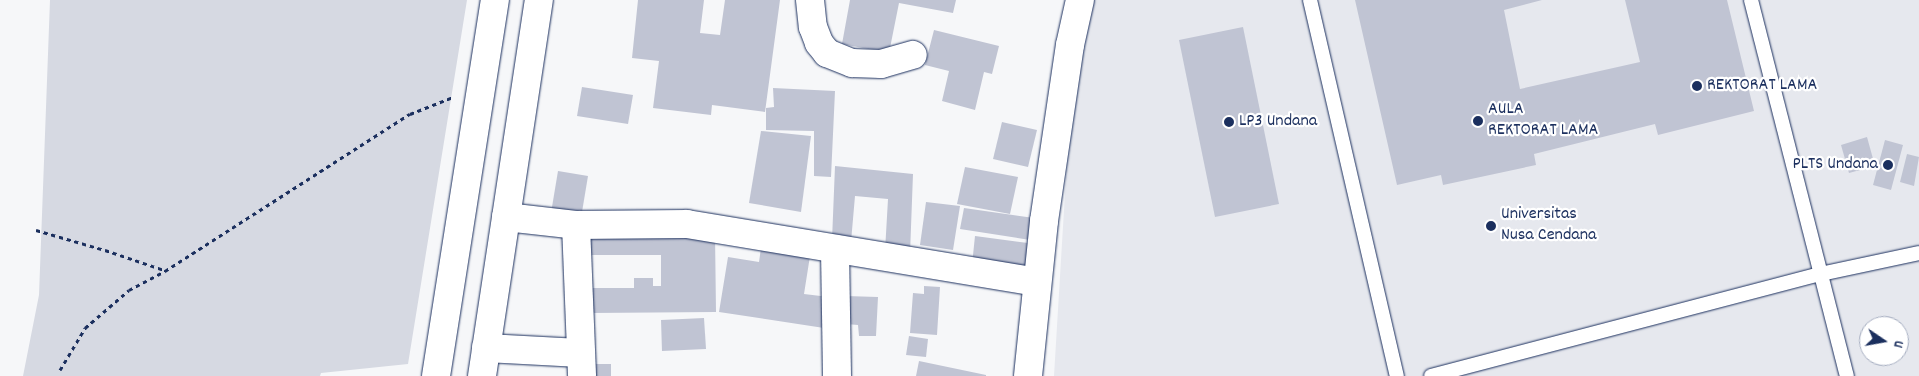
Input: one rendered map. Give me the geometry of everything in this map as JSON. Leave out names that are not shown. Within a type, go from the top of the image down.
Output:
[{"type":"main road","points":[[436,376],[482,96],[495,0]]},
{"type":"main road","points":[[482,376],[539,0]]},
{"type":"main road","points":[[810,0],[813,27],[819,43],[828,52],[852,63],[881,64],[913,55]]},
{"type":"main road","points":[[1028,376],[1036,282],[1070,45],[1080,0]]},
{"type":"main road","points":[[506,217],[576,225],[687,224],[1036,282]]},
{"type":"main road","points":[[486,348],[581,365],[576,225]]},
{"type":"main road","points":[[835,249],[838,376]]},
{"type":"lane","points":[[1310,0],[1397,376]]},
{"type":"lane","points":[[1751,0],[1847,376]]},
{"type":"lane","points":[[1431,376],[1821,274],[1919,253]]},
{"type":"path","points":[[60,370],[85,328],[129,290],[165,271],[410,114],[451,97],[482,96]]},
{"type":"path","points":[[36,230],[105,250],[165,271]]},
{"type":"shaded area","points":[[50,0],[467,0],[408,364],[321,373],[320,376],[23,376],[39,295]]},
{"type":"shaded area","name":"Universitas Nusa Cendana","points":[[1093,0],[1919,0],[1919,376],[1054,376],[1069,127]]},
{"type":"building","points":[[638,0],[704,0],[700,33],[720,35],[725,0],[780,0],[765,112],[712,105],[711,115],[653,108],[659,61],[632,58]]},
{"type":"building","points":[[850,0],[956,0],[953,13],[899,3],[889,53],[842,44]]},
{"type":"building","points":[[1355,0],[1542,0],[1504,10],[1520,89],[1640,62],[1625,0],[1727,0],[1754,111],[1658,135],[1655,124],[1534,154],[1536,165],[1443,185],[1441,175],[1397,185]]},
{"type":"building","name":"LP3 Undana","points":[[1243,27],[1279,204],[1215,217],[1179,40]]},
{"type":"building","points":[[934,30],[999,46],[992,74],[984,72],[975,110],[942,101],[949,71],[925,65]]},
{"type":"building","points":[[582,87],[633,95],[628,124],[577,116]]},
{"type":"building","points":[[773,88],[835,91],[831,177],[814,176],[814,131],[766,130],[766,108],[774,107]]},
{"type":"building","points":[[1002,122],[1037,130],[1028,167],[993,159]]},
{"type":"building","points":[[761,131],[811,136],[801,212],[749,203]]},
{"type":"building","name":"PLTS Undana","points":[[1867,137],[1875,166],[1849,173],[1841,145]]},
{"type":"building","name":"PLTS Undana","points":[[1885,140],[1903,145],[1891,190],[1873,185]]},
{"type":"building","name":"PLTS Undana","points":[[1907,154],[1919,157],[1914,186],[1900,182]]},
{"type":"building","points":[[835,166],[913,174],[910,254],[885,251],[888,199],[855,196],[851,242],[832,240]]},
{"type":"building","points":[[965,167],[1018,177],[1010,214],[957,204]]},
{"type":"building","points":[[558,171],[588,176],[581,218],[551,213]]},
{"type":"building","points":[[926,202],[960,206],[953,250],[920,245]]},
{"type":"building","points":[[964,208],[1034,218],[1030,240],[960,229]]},
{"type":"building","points":[[590,233],[715,233],[716,312],[591,313],[591,288],[634,288],[634,278],[653,278],[653,286],[661,286],[661,255],[590,255]]},
{"type":"building","points":[[975,236],[1028,243],[1025,272],[972,265]]},
{"type":"building","points":[[761,248],[810,256],[804,294],[829,297],[824,328],[719,312],[728,257],[759,262]]},
{"type":"building","points":[[924,286],[940,287],[937,335],[910,333],[913,293],[924,294]]},
{"type":"building","points":[[846,296],[878,297],[876,336],[859,336],[858,325],[846,324]]},
{"type":"building","points":[[704,318],[706,349],[662,351],[661,320]]},
{"type":"building","points":[[909,336],[928,339],[926,357],[906,355]]},
{"type":"building","points":[[919,361],[986,375],[986,376],[916,376]]},
{"type":"building","points":[[594,364],[611,364],[611,376],[594,376]]},
{"type":"place","name":"REKTORAT LAMA","points":[[1697,86]]},
{"type":"place","name":"AULA REKTORAT LAMA","points":[[1478,121]]},
{"type":"place","name":"LP3 Undana","points":[[1229,122]]},
{"type":"place","name":"PLTS Undana","points":[[1888,165]]},
{"type":"place","name":"Universitas Nusa Cendana","points":[[1491,226]]}]
